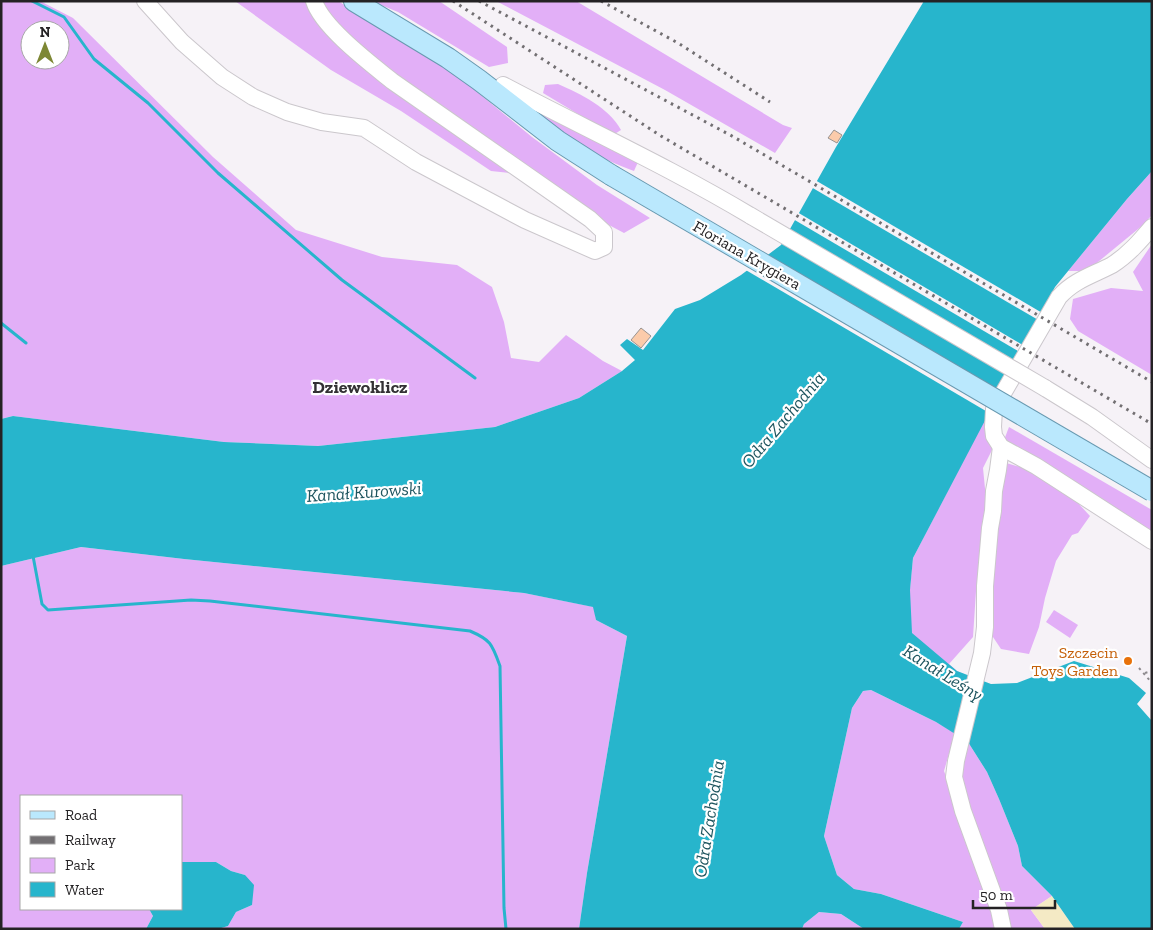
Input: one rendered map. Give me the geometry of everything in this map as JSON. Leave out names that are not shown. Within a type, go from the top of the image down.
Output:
[{"type":"main road","name":"Floriana Krygiera","points":[[354,1],[448,58],[558,141],[611,175],[1152,491]]},
{"type":"street","points":[[145,1],[182,42],[222,77],[253,97],[287,112],[322,122],[364,128],[416,162],[525,220],[595,251],[604,247],[604,232],[590,218],[392,81],[332,27],[317,10],[314,1]]},
{"type":"street","points":[[503,85],[687,179],[1079,408],[1152,460]]},
{"type":"street","points":[[1152,227],[1127,254],[1112,265],[1075,283],[1059,297],[994,409],[993,427],[994,436],[1001,447],[1036,466],[1152,541]]},
{"type":"street","points":[[1001,447],[994,491],[994,511],[990,528],[985,586],[986,627],[954,777],[963,811],[1000,910],[1003,929]]},
{"type":"path","points":[[1139,668],[1152,682]]},
{"type":"path","points":[[1144,673],[1152,671]]},
{"type":"green space","points":[[1,1],[40,1],[73,18],[213,157],[296,230],[382,257],[457,265],[492,287],[504,322],[511,358],[539,362],[566,335],[603,361],[622,371],[579,398],[495,427],[318,446],[224,442],[13,416],[1,419]]},
{"type":"green space","points":[[235,1],[338,1],[448,68],[532,137],[597,185],[650,218],[624,233],[511,173],[491,171],[401,111],[331,70]]},
{"type":"green space","points":[[371,1],[439,1],[507,47],[508,63],[489,67],[398,12]]},
{"type":"green space","points":[[496,1],[576,1],[783,125],[792,128],[775,153],[665,90]]},
{"type":"green space","points":[[558,84],[593,102],[616,122],[621,130],[613,135],[543,93],[545,85]]},
{"type":"green space","points":[[535,110],[638,162],[634,171],[608,160],[567,138],[544,120]]},
{"type":"green space","points":[[1152,171],[1152,215],[1143,225],[1087,271],[1068,271],[1127,199]]},
{"type":"green space","points":[[1152,244],[1152,375],[1078,331],[1070,319],[1073,299],[1111,288],[1143,291],[1133,272]]},
{"type":"green space","points":[[985,419],[995,444],[983,468],[987,509],[976,591],[973,637],[949,664],[964,674],[959,682],[906,629],[913,558]]},
{"type":"green space","points":[[1009,427],[1152,510],[1152,531],[1004,440]]},
{"type":"green space","points":[[1003,462],[1027,469],[1077,502],[1090,516],[1078,533],[1072,535],[1056,561],[1039,627],[1029,654],[1001,649],[991,634],[989,581]]},
{"type":"green space","points":[[81,547],[524,593],[594,607],[596,620],[627,636],[579,929],[218,929],[228,926],[236,912],[252,905],[245,875],[231,871],[216,862],[182,862],[182,795],[20,795],[20,910],[150,910],[153,916],[146,929],[1,929],[1,566]]},
{"type":"green space","points":[[1054,610],[1078,625],[1070,638],[1046,622]]},
{"type":"green space","points":[[871,690],[955,733],[944,771],[992,903],[960,777],[968,742],[987,772],[999,799],[1018,846],[1022,866],[1052,896],[1031,910],[1045,929],[959,929],[963,922],[881,894],[854,889],[837,875],[824,836],[852,708],[863,691]]},
{"type":"green space","points":[[819,912],[841,914],[864,929],[802,929],[804,924]]},
{"type":"sand","points":[[1052,896],[1075,929],[1045,929],[1031,910]]},
{"type":"water","points":[[924,1],[1152,1],[1152,171],[1055,287],[913,558],[910,590],[912,633],[957,671],[991,684],[1017,683],[1074,661],[1129,678],[1146,693],[1137,704],[1152,721],[1152,929],[1075,929],[1052,896],[1022,866],[1018,846],[999,799],[987,772],[968,742],[936,722],[871,690],[863,691],[852,708],[824,836],[837,875],[854,889],[881,894],[963,922],[959,929],[864,929],[841,914],[819,912],[804,924],[802,929],[579,929],[627,636],[596,620],[593,607],[524,593],[81,547],[1,566],[1,419],[13,416],[224,442],[318,446],[495,427],[579,398],[622,371],[635,360],[620,345],[627,339],[643,350],[675,309],[700,300],[741,275],[781,245],[836,147]]},
{"type":"water","points":[[182,862],[216,862],[231,871],[245,875],[254,885],[252,905],[236,912],[228,926],[218,929],[146,929],[153,916],[150,910],[182,910]]},
{"type":"pier","points":[[815,180],[1044,314],[1040,321],[811,187]]},
{"type":"pier","points":[[797,212],[1026,347],[1023,354],[793,219]]},
{"type":"pier","points":[[765,254],[1002,394],[991,414],[744,269]]},
{"type":"building","points":[[834,130],[842,135],[837,143],[828,138]]},
{"type":"building","points":[[641,328],[651,336],[641,348],[631,340]]},
{"type":"waterway","points":[[32,1],[64,17],[94,59],[148,103],[218,173],[342,280],[475,378]]},
{"type":"waterway","points":[[1,323],[26,343]]},
{"type":"waterway","points":[[33,556],[42,604],[48,610],[191,600],[210,601],[470,631],[487,640],[493,648],[500,666],[504,908],[506,929]]},
{"type":"railway","points":[[453,1],[661,136],[1152,424]]},
{"type":"railway","points":[[479,1],[732,136],[1152,382]]},
{"type":"railway","points":[[601,1],[678,43],[770,102]]},
{"type":"place","name":"Szczecin Toys Garden","points":[[1128,661]]},
{"type":"district","name":"Dziewoklicz","points":[[360,387]]},
{"type":"water label","name":"Odra Zachodnia","points":[[783,420]]},
{"type":"water label","name":"Kanał Kurowski","points":[[364,492]]},
{"type":"water label","name":"Kanał Leśny","points":[[943,673]]},
{"type":"water label","name":"Odra Zachodnia","points":[[709,819]]}]
